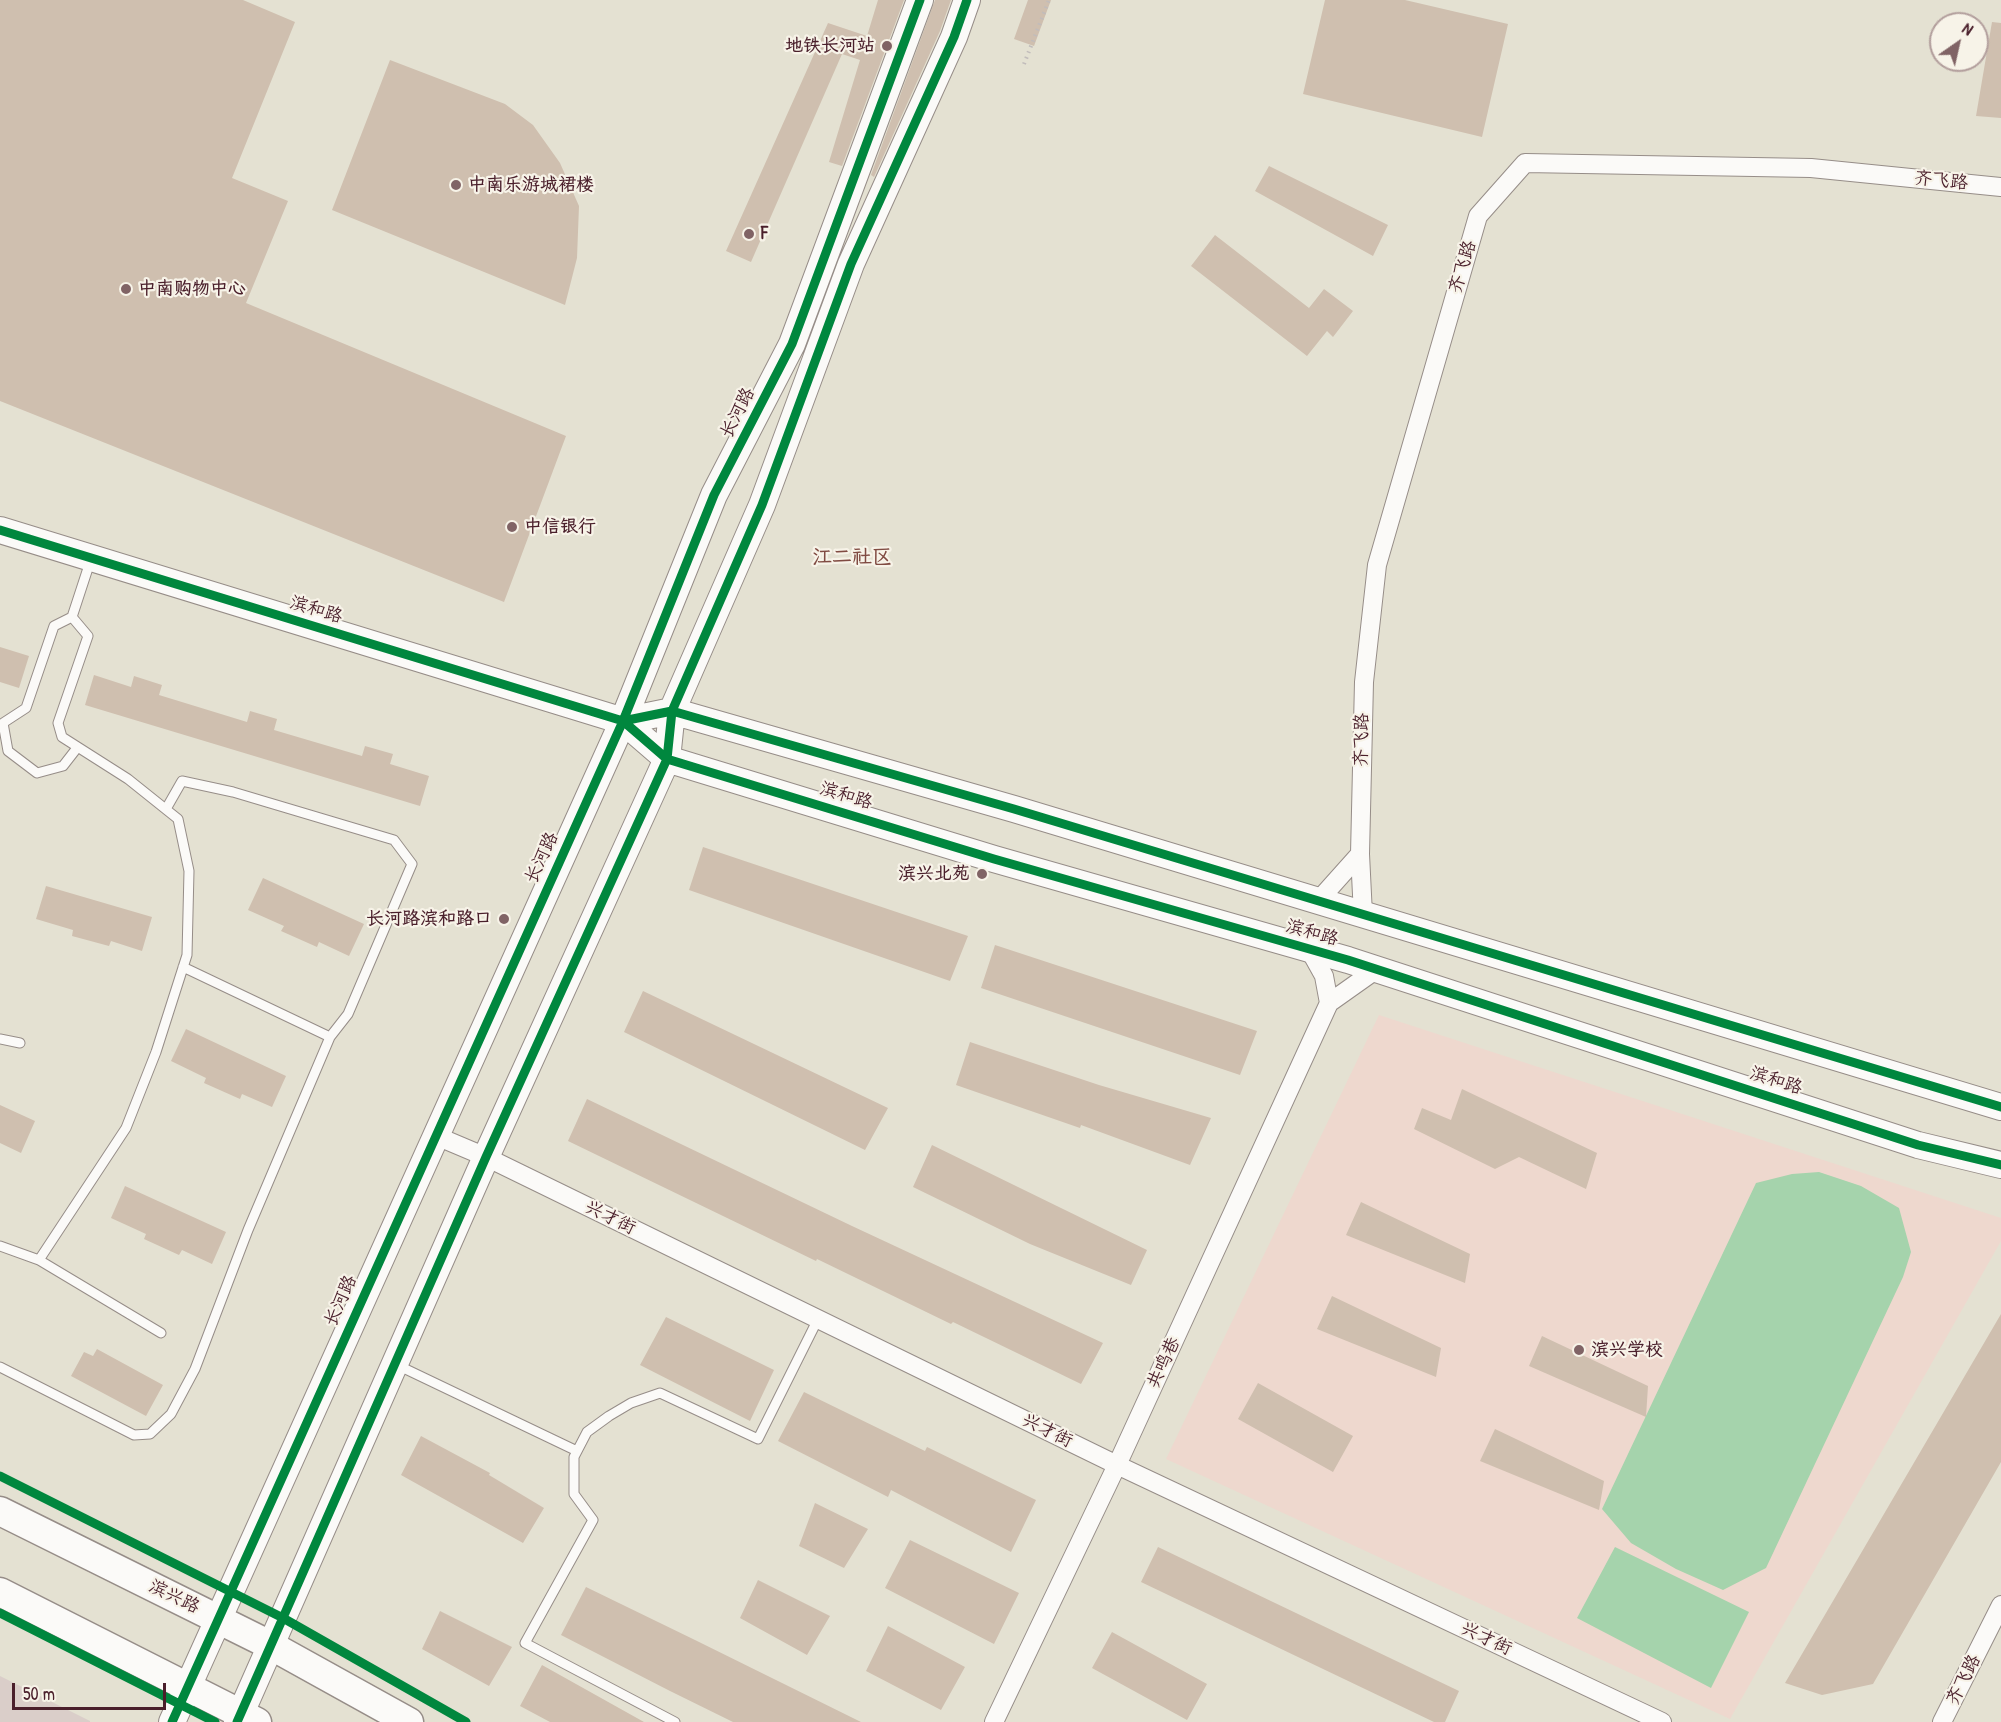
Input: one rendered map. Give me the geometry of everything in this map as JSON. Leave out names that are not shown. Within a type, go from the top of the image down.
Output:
[{"type":"main road","name":"长河路","points":[[172,1722],[434,1135],[622,722],[714,495],[792,344],[920,0]]},
{"type":"main road","points":[[0,1592],[245,1719],[270,1645],[486,1157],[667,759],[672,711],[762,505],[851,264],[954,36],[967,0]]},
{"type":"main road","name":"滨和路","points":[[0,530],[622,722],[667,759],[1005,862],[1377,969],[1918,1145],[2001,1165]]},
{"type":"main road","name":"滨和路","points":[[622,722],[672,711],[1014,809],[2001,1107]]},
{"type":"main road","name":"滨兴路","points":[[0,1511],[270,1645],[410,1722]]},
{"type":"street","name":"齐飞路","points":[[1364,915],[1360,854],[1364,682],[1377,565],[1478,216],[1525,163],[1811,168],[2001,187]]},
{"type":"street","points":[[1318,901],[1360,854]]},
{"type":"street","points":[[1309,949],[1322,971],[1329,1003],[1377,969]]},
{"type":"street","name":"共鸣巷","points":[[994,1722],[1117,1465],[1329,1003]]},
{"type":"street","name":"兴才街","points":[[434,1135],[486,1157],[1117,1465],[1662,1722]]},
{"type":"street","name":"齐飞路","points":[[1942,1722],[2001,1605]]},
{"type":"lane","points":[[77,748],[63,766],[37,773],[8,751],[2,723],[27,708],[54,626],[72,617],[91,558]]},
{"type":"lane","points":[[39,1260],[126,1128],[156,1052],[187,955],[189,871],[178,819],[128,779],[62,737],[58,723],[88,636],[72,617]]},
{"type":"lane","points":[[0,1367],[134,1435],[150,1434],[171,1413],[195,1369],[248,1230],[330,1037],[348,1014],[412,864],[394,840],[233,792],[182,782],[166,809]]},
{"type":"lane","points":[[183,967],[330,1037]]},
{"type":"lane","points":[[0,1039],[20,1043]]},
{"type":"lane","points":[[0,1246],[39,1260],[161,1333]]},
{"type":"lane","points":[[675,1722],[525,1643],[593,1520],[574,1494],[574,1457],[587,1432],[631,1402],[660,1393],[758,1439],[818,1319]]},
{"type":"lane","points":[[395,1364],[577,1451]]},
{"type":"path","points":[[1024,64],[1049,0]]},
{"type":"shaded area","name":"滨兴学校","points":[[1379,1015],[2001,1218],[2001,1241],[1730,1719],[1166,1459]]},
{"type":"shaded area","points":[[0,1676],[90,1721],[90,1722],[0,1722]]},
{"type":"green space","points":[[1819,1172],[1861,1186],[1899,1208],[1911,1252],[1903,1277],[1766,1568],[1723,1590],[1676,1569],[1631,1543],[1602,1509],[1756,1183],[1792,1174]]},
{"type":"green space","points":[[1615,1547],[1749,1612],[1711,1688],[1577,1618]]},
{"type":"building","name":"中南购物中心","points":[[0,0],[243,0],[295,22],[232,178],[288,201],[246,303],[566,436],[504,602],[0,401]]},
{"type":"building","points":[[878,0],[904,0],[842,166],[829,162],[860,60],[842,54],[751,262],[726,251],[828,23],[867,36]]},
{"type":"building","points":[[935,0],[951,0],[940,31],[874,177],[871,175]]},
{"type":"building","points":[[1028,0],[1051,0],[1034,46],[1014,39]]},
{"type":"building","points":[[1325,0],[1405,0],[1508,24],[1482,137],[1303,94]]},
{"type":"building","points":[[1992,22],[2001,23],[2001,118],[1976,116],[1983,72],[1989,72],[1989,40]]},
{"type":"building","name":"中南乐游城裙楼","points":[[390,60],[505,104],[533,125],[560,163],[579,206],[577,258],[565,305],[332,210]]},
{"type":"building","points":[[1269,166],[1388,225],[1373,256],[1255,191]]},
{"type":"building","points":[[1215,235],[1309,308],[1324,289],[1353,311],[1333,337],[1327,331],[1307,356],[1191,266]]},
{"type":"building","points":[[0,647],[29,656],[19,688],[0,682]]},
{"type":"building","points":[[94,675],[131,687],[134,676],[162,685],[159,695],[247,722],[250,711],[277,719],[274,730],[362,756],[365,746],[393,754],[390,764],[429,776],[420,806],[85,705]]},
{"type":"building","points":[[703,847],[968,936],[950,981],[689,890]]},
{"type":"building","points":[[263,878],[364,924],[349,956],[319,942],[317,947],[281,931],[284,926],[248,910]]},
{"type":"building","points":[[46,886],[152,917],[142,951],[111,941],[109,946],[72,936],[73,930],[36,919]]},
{"type":"building","points":[[995,945],[1257,1031],[1240,1075],[981,988]]},
{"type":"building","points":[[643,991],[888,1108],[865,1150],[624,1032]]},
{"type":"building","points":[[186,1029],[286,1076],[272,1107],[242,1094],[240,1099],[204,1083],[206,1078],[171,1061]]},
{"type":"building","points":[[970,1042],[1099,1085],[1211,1118],[1190,1165],[1081,1125],[1080,1128],[956,1085]]},
{"type":"building","points":[[1462,1089],[1597,1153],[1586,1189],[1519,1157],[1495,1169],[1414,1129],[1422,1108],[1451,1120]]},
{"type":"building","points":[[587,1099],[1103,1343],[1081,1384],[953,1322],[951,1324],[817,1259],[816,1261],[568,1141]]},
{"type":"building","points":[[0,1105],[35,1121],[21,1153],[0,1143]]},
{"type":"building","points":[[932,1145],[1147,1250],[1131,1285],[1030,1244],[913,1187]]},
{"type":"building","points":[[125,1186],[226,1232],[212,1264],[182,1250],[179,1255],[144,1239],[146,1234],[111,1218]]},
{"type":"building","points":[[1361,1202],[1470,1254],[1465,1283],[1346,1235]]},
{"type":"building","points":[[1332,1296],[1441,1348],[1436,1377],[1317,1329]]},
{"type":"building","points":[[2001,1314],[2001,1462],[1873,1684],[1822,1695],[1785,1683]]},
{"type":"building","points":[[666,1317],[774,1370],[750,1421],[640,1365]]},
{"type":"building","points":[[1542,1336],[1648,1386],[1646,1417],[1529,1366]]},
{"type":"building","points":[[97,1349],[163,1385],[146,1416],[71,1376],[84,1352],[93,1356]]},
{"type":"building","points":[[1258,1383],[1353,1436],[1333,1472],[1238,1419]]},
{"type":"building","points":[[804,1392],[925,1451],[927,1447],[1036,1500],[1011,1552],[891,1490],[888,1497],[778,1441]]},
{"type":"building","points":[[1495,1429],[1604,1481],[1599,1510],[1480,1461]]},
{"type":"building","points":[[421,1436],[490,1473],[489,1475],[544,1508],[523,1543],[401,1475]]},
{"type":"building","points":[[815,1503],[868,1529],[844,1568],[799,1546]]},
{"type":"building","points":[[910,1540],[1019,1593],[994,1644],[885,1588]]},
{"type":"building","points":[[1158,1547],[1459,1691],[1445,1722],[1434,1722],[1141,1582]]},
{"type":"building","points":[[758,1580],[830,1616],[807,1655],[740,1618]]},
{"type":"building","points":[[586,1587],[861,1722],[733,1722],[561,1635]]},
{"type":"building","points":[[440,1611],[512,1647],[489,1686],[422,1649]]},
{"type":"building","points":[[888,1626],[965,1667],[941,1710],[866,1671]]},
{"type":"building","points":[[1112,1632],[1207,1684],[1187,1720],[1092,1668]]},
{"type":"building","points":[[542,1665],[644,1722],[550,1722],[520,1706]]},
{"type":"cycle path","points":[[172,1722],[623,721],[714,495],[792,344],[920,0]]},
{"type":"cycle path","points":[[237,1722],[486,1157],[667,759],[672,711],[762,505],[851,264],[954,37],[967,0]]},
{"type":"cycle path","points":[[0,530],[623,721],[667,759],[994,859],[1348,960],[1918,1145],[2001,1165]]},
{"type":"cycle path","points":[[623,721],[672,711],[1014,809],[2001,1107]]},
{"type":"cycle path","points":[[0,1476],[283,1618],[466,1722]]},
{"type":"cycle path","points":[[0,1613],[215,1722]]},
{"type":"place","name":"地铁长河站","points":[[887,46]]},
{"type":"place","name":"中南乐游城裙楼","points":[[456,185]]},
{"type":"place","name":"F","points":[[749,234]]},
{"type":"place","name":"中南购物中心","points":[[126,289]]},
{"type":"place","name":"中信银行","points":[[512,527]]},
{"type":"place","name":"滨兴北苑","points":[[982,874]]},
{"type":"place","name":"长河路滨和路口","points":[[504,919]]},
{"type":"place","name":"滨兴学校","points":[[1579,1350]]},
{"type":"district","name":"江二社区","points":[[852,558]]}]
